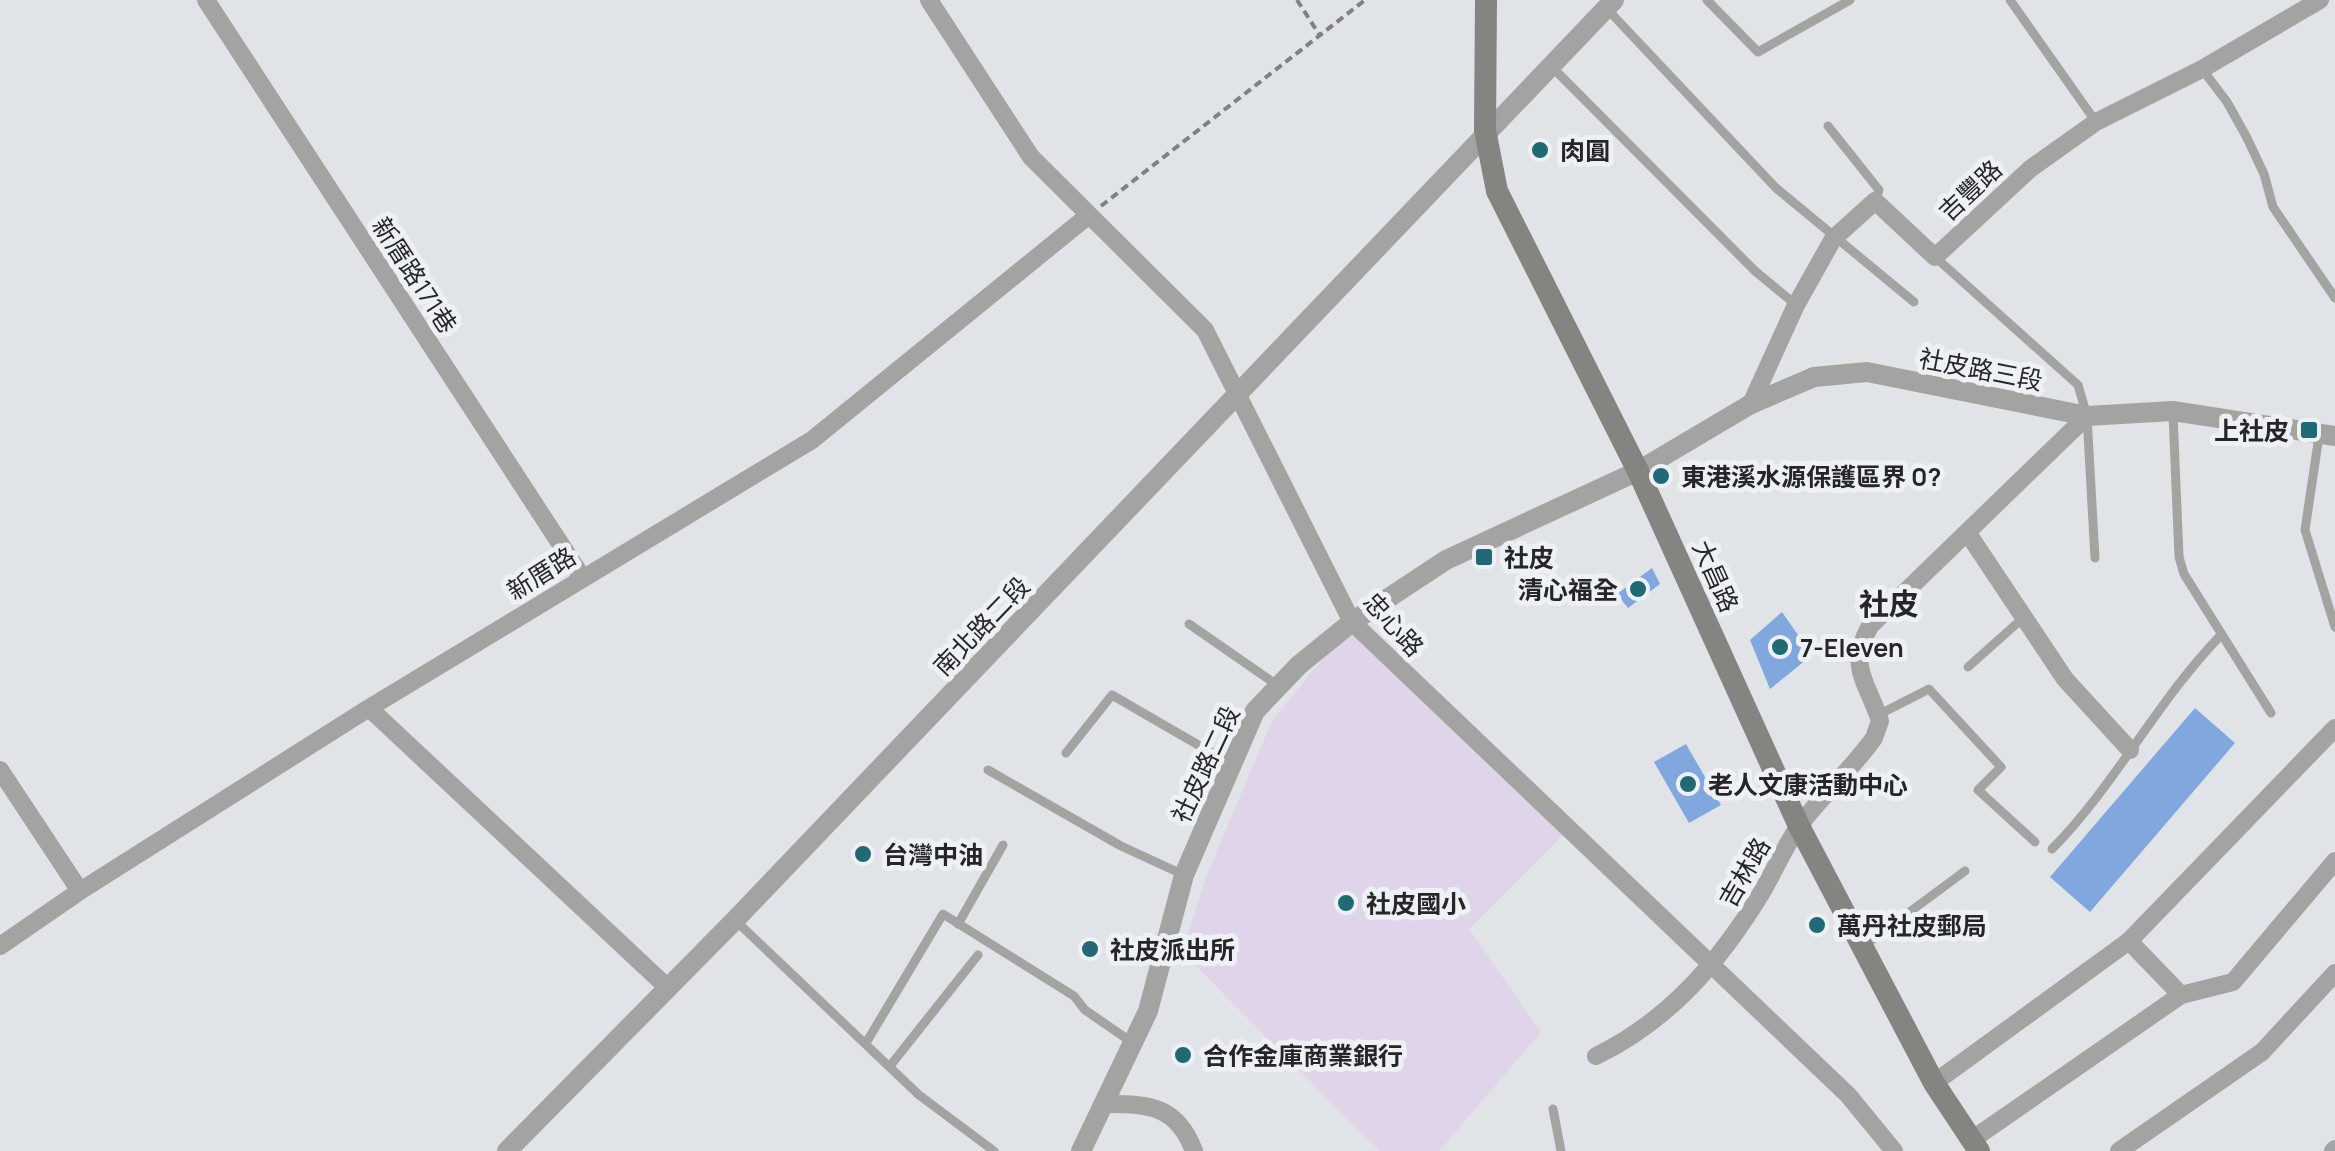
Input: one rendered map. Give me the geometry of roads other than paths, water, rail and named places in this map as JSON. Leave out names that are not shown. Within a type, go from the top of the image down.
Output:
[{"type":"main road","name":"大昌路","points":[[1486,0],[1485,130],[1498,191],[1638,471],[1799,826],[1934,1083],[1976,1145]]},
{"type":"street","name":"新厝路171巷","points":[[206,0],[582,577]]},
{"type":"street","name":"忠心路","points":[[929,0],[1031,157],[1205,330],[1352,622],[1848,1094],[1894,1151]]},
{"type":"street","name":"吉豐路","points":[[1875,202],[1935,257],[2030,169],[2096,122],[2202,69],[2320,0]]},
{"type":"street","name":"南北路二段","points":[[507,1151],[735,920],[1485,130],[1610,4]]},
{"type":"street","points":[[1751,404],[1796,305],[1833,239],[1875,202]]},
{"type":"street","name":"新厝路","points":[[0,946],[369,708],[812,440],[1090,216]]},
{"type":"street","name":"社皮路三段","points":[[1638,471],[1751,404],[1814,377],[1866,372],[2087,416],[2173,411],[2327,434]]},
{"type":"street","points":[[1878,714],[1860,673],[1858,647],[1870,626],[1969,535],[2087,416]]},
{"type":"street","name":"社皮路二段","points":[[1081,1151],[1107,1104],[1148,1011],[1184,875],[1255,711],[1352,622],[1446,560],[1638,471]]},
{"type":"street","points":[[1969,535],[2064,679],[2130,750]]},
{"type":"street","points":[[369,708],[668,988]]},
{"type":"street","name":"吉林路","points":[[1596,1056],[1632,1039],[1666,1014],[1711,966],[1740,928],[1799,826],[1874,738],[1878,714]]},
{"type":"street","points":[[1934,1083],[2129,941],[2335,728]]},
{"type":"street","points":[[0,770],[80,891]]},
{"type":"street","points":[[1976,1145],[2181,995],[2233,982],[2335,861]]},
{"type":"street","points":[[2129,941],[2181,995]]},
{"type":"street","points":[[2120,1151],[2262,1052],[2335,973]]},
{"type":"street","points":[[1107,1104],[1152,1104],[1186,1131],[1194,1151]]},
{"type":"lane","points":[[1706,0],[1758,52],[1850,0]]},
{"type":"lane","points":[[2010,0],[2096,122]]},
{"type":"lane","points":[[1610,4],[1776,188],[1826,226],[1833,239],[1914,302]]},
{"type":"lane","points":[[1550,65],[1754,270],[1796,305]]},
{"type":"lane","points":[[2202,69],[2228,102],[2246,136],[2264,174],[2272,207],[2335,298]]},
{"type":"lane","points":[[1828,126],[1880,190],[1875,202]]},
{"type":"lane","points":[[1935,257],[2078,385],[2087,416],[2095,558]]},
{"type":"lane","points":[[2173,411],[2179,557],[2184,574],[2272,713]]},
{"type":"lane","points":[[2327,434],[2305,530],[2335,627]]},
{"type":"lane","points":[[1968,667],[2024,618]]},
{"type":"lane","points":[[1188,624],[1279,686]]},
{"type":"lane","points":[[2052,849],[2083,818],[2177,681],[2222,636]]},
{"type":"lane","points":[[1878,714],[1929,689],[2001,767],[1978,790],[2035,842]]},
{"type":"lane","points":[[1066,753],[1112,695],[1232,764]]},
{"type":"lane","points":[[988,770],[1121,846],[1184,875]]},
{"type":"lane","points":[[958,924],[1003,845]]},
{"type":"lane","points":[[1862,946],[1965,871]]},
{"type":"lane","points":[[866,1043],[943,914],[1074,996],[1085,1010],[1134,1043]]},
{"type":"lane","points":[[735,920],[919,1095],[994,1151]]},
{"type":"lane","points":[[890,1066],[978,955]]},
{"type":"lane","points":[[1554,1108],[1561,1151]]},
{"type":"place","name":"肉圓","points":[[1540,150]]},
{"type":"place","name":"上社皮","points":[[2309,430]]},
{"type":"place","name":"東港溪水源保護區界 0?","points":[[1661,476]]},
{"type":"place","name":"社皮","points":[[1484,557]]},
{"type":"place","name":"清心福全","points":[[1638,589]]},
{"type":"place","name":"7-Eleven","points":[[1780,647]]},
{"type":"place","name":"老人文康活動中心","points":[[1688,784]]},
{"type":"place","name":"台灣中油","points":[[863,854]]},
{"type":"place","name":"社皮國小","points":[[1346,903]]},
{"type":"place","name":"萬丹社皮郵局","points":[[1817,925]]},
{"type":"place","name":"社皮派出所","points":[[1090,949]]},
{"type":"place","name":"合作金庫商業銀行","points":[[1183,1055]]},
{"type":"district","name":"社皮","points":[[1889,603]]}]
